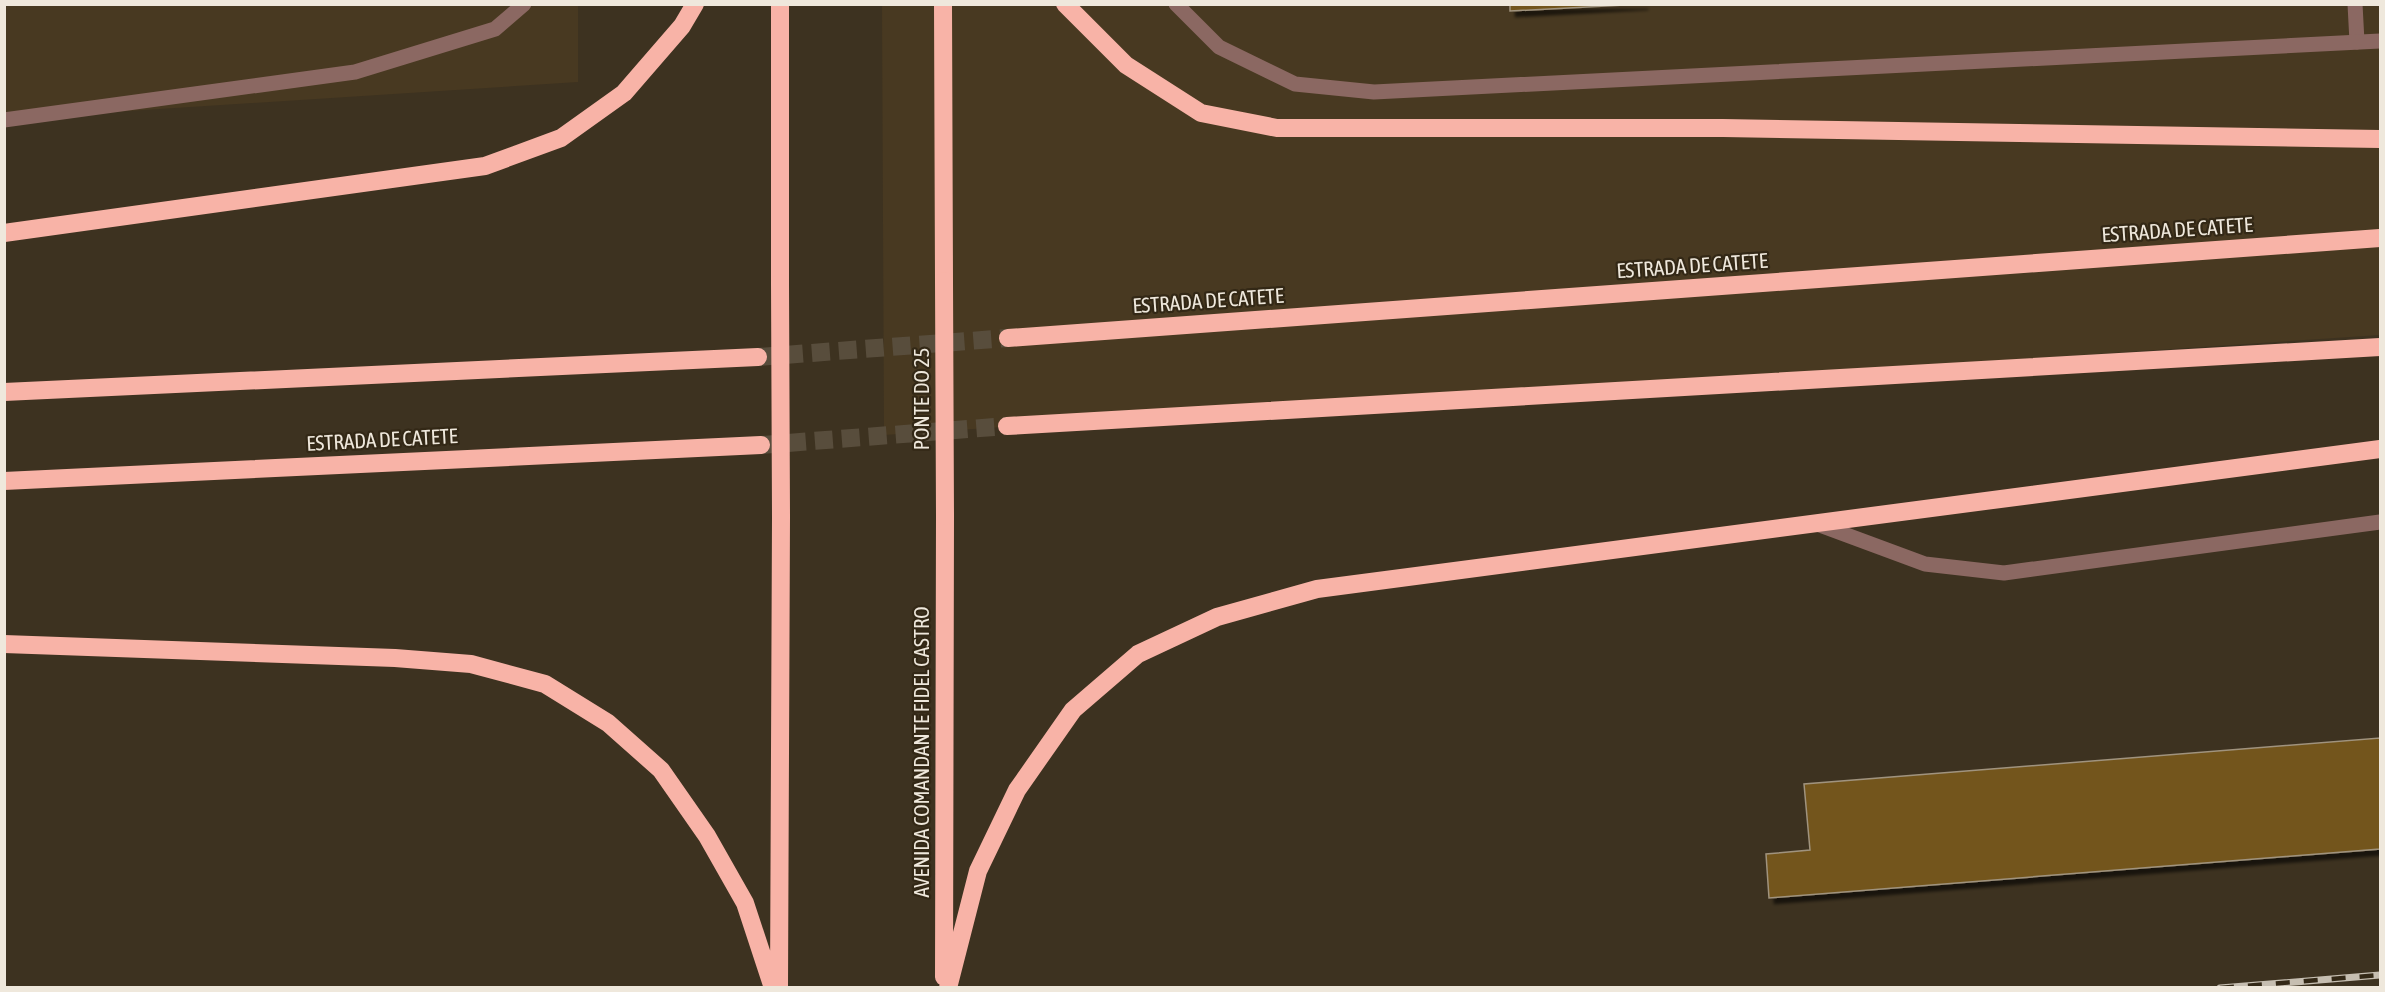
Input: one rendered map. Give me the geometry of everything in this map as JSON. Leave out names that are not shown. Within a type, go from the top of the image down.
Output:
[{"type":"highway","points":[[4,233],[485,166],[561,138],[624,93],[682,26],[695,4]]},
{"type":"highway","points":[[779,987],[780,4]]},
{"type":"highway","name":"PONTE DO 25","points":[[944,4],[945,516]]},
{"type":"highway","points":[[1065,4],[1126,65],[1201,113],[1277,128],[1723,128],[2380,139]]},
{"type":"highway","name":"ESTRADA DE CATETE","points":[[1008,338],[2380,238]]},
{"type":"highway","points":[[1007,426],[2380,347]]},
{"type":"highway","points":[[4,392],[758,357]]},
{"type":"highway","name":"ESTRADA DE CATETE","points":[[4,481],[761,445]]},
{"type":"highway","points":[[946,987],[978,872],[1017,790],[1073,710],[1138,654],[1217,617],[1317,589],[2380,449]]},
{"type":"highway","name":"AVENIDA COMANDANTE FIDEL CASTRO","points":[[945,516],[946,987]]},
{"type":"highway","points":[[4,644],[395,658],[471,664],[545,684],[608,723],[661,770],[707,836],[745,903],[773,987]]},
{"type":"street","points":[[4,120],[355,72],[495,29],[524,4]]},
{"type":"street","points":[[1176,4],[1219,47],[1295,84],[1374,92],[2380,40]]},
{"type":"street","points":[[2355,4],[2357,42]]},
{"type":"street","points":[[1817,524],[1924,564],[2004,573],[2380,522]]},
{"type":"shaded area","points":[[5,5],[578,5],[578,82],[5,119]]},
{"type":"shaded area","points":[[882,5],[2380,5],[2380,335],[884,435]]},
{"type":"building","points":[[1510,4],[1643,4],[1510,11]]},
{"type":"building","points":[[2380,738],[2380,849],[1769,898],[1766,854],[1810,850],[1804,784]]},
{"type":"tunnel","points":[[758,357],[1008,338]]},
{"type":"tunnel","points":[[761,445],[1007,426]]},
{"type":"railway","points":[[2220,988],[2380,975]]}]
